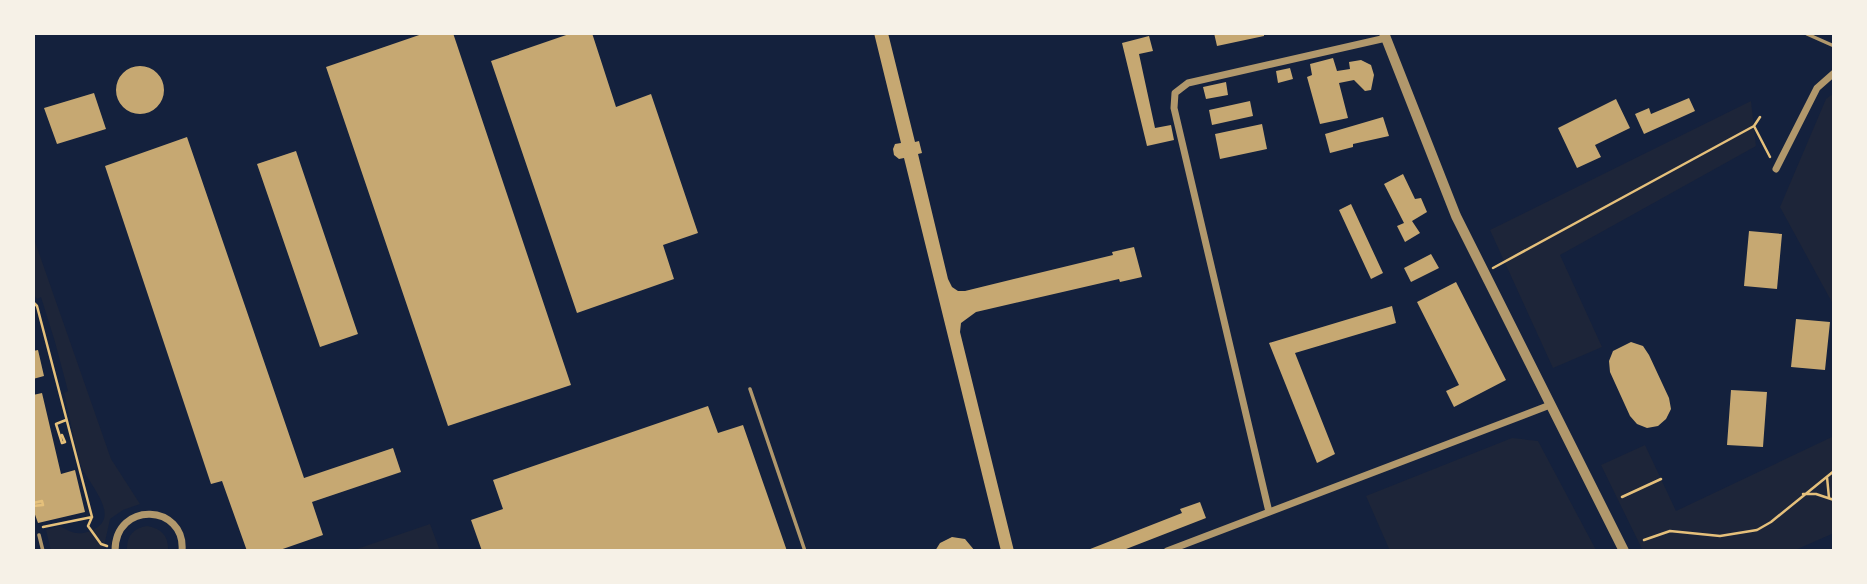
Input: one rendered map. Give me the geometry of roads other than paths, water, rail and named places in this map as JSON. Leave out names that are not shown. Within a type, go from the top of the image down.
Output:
[{"type":"street","points":[[1269,512],[1174,108],[1175,93],[1188,83],[1385,36],[1440,179],[1484,274],[1624,551]]},
{"type":"street","points":[[1776,169],[1816,88],[1834,73]]},
{"type":"street","points":[[1167,551],[1550,405]]},
{"type":"street","points":[[115,550],[119,531],[125,522],[145,513],[156,514],[175,526],[180,535],[182,551]]},
{"type":"lane","points":[[1807,34],[1834,46]]},
{"type":"lane","points":[[750,389],[805,551]]},
{"type":"lane","points":[[39,535],[43,551]]}]
